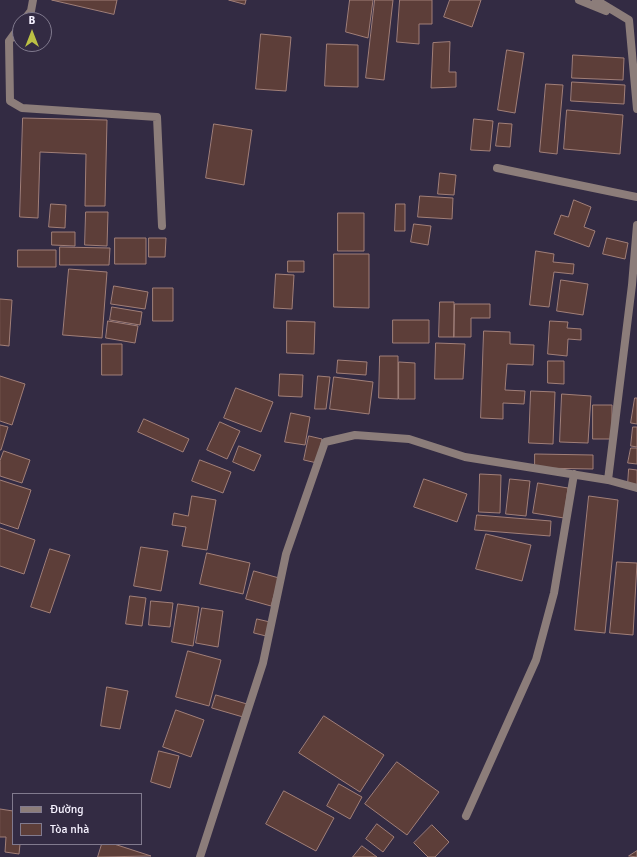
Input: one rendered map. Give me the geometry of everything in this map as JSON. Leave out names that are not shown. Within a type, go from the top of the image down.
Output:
[{"type":"street","points":[[29,12],[33,0]]},
{"type":"street","points":[[580,0],[633,20]]},
{"type":"street","points":[[596,0],[633,20]]},
{"type":"street","points":[[633,20],[637,109]]},
{"type":"street","points":[[12,37],[9,41],[10,101],[22,108],[157,117],[162,226]]},
{"type":"street","points":[[497,168],[637,197]]},
{"type":"street","points":[[608,480],[632,285],[637,225]]},
{"type":"street","points":[[203,856],[263,663],[286,554],[325,442],[355,436],[409,439],[465,456],[608,480],[637,488]]},
{"type":"street","points":[[466,816],[536,660],[554,593],[574,474]]},
{"type":"building","points":[[52,0],[117,0],[114,14]]},
{"type":"building","points":[[229,0],[246,0],[245,4]]},
{"type":"building","points":[[350,0],[373,0],[368,38],[346,32]]},
{"type":"building","points":[[375,0],[393,0],[384,80],[366,78]]},
{"type":"building","points":[[400,0],[432,0],[432,24],[419,24],[419,44],[397,42]]},
{"type":"building","points":[[450,0],[481,0],[472,27],[444,17]]},
{"type":"building","points":[[261,34],[291,37],[286,91],[256,89]]},
{"type":"building","points":[[450,42],[449,72],[456,72],[456,87],[431,88],[433,43]]},
{"type":"building","points":[[327,44],[358,45],[358,87],[325,86]]},
{"type":"building","points":[[507,50],[524,53],[515,113],[498,110]]},
{"type":"building","points":[[573,55],[624,58],[623,80],[572,78]]},
{"type":"building","points":[[572,82],[625,85],[624,104],[571,101]]},
{"type":"building","points":[[546,84],[563,85],[557,154],[540,152]]},
{"type":"building","points":[[567,110],[623,115],[620,154],[564,149]]},
{"type":"building","points":[[23,118],[107,120],[105,206],[85,206],[86,154],[40,152],[38,218],[20,217]]},
{"type":"building","points":[[474,119],[493,121],[490,151],[471,150]]},
{"type":"building","points":[[499,123],[512,124],[510,147],[496,146]]},
{"type":"building","points":[[214,124],[252,130],[244,185],[206,178]]},
{"type":"building","points":[[440,173],[456,175],[454,195],[438,194]]},
{"type":"building","points":[[420,196],[453,198],[452,219],[418,217]]},
{"type":"building","points":[[574,200],[591,207],[584,227],[595,231],[589,247],[554,234],[561,215],[568,217]]},
{"type":"building","points":[[51,204],[66,205],[65,228],[49,227]]},
{"type":"building","points":[[396,204],[405,204],[405,231],[395,231]]},
{"type":"building","points":[[86,212],[108,212],[107,246],[85,245]]},
{"type":"building","points":[[338,213],[364,213],[364,251],[338,251]]},
{"type":"building","points":[[414,224],[431,226],[428,245],[411,242]]},
{"type":"building","points":[[52,232],[75,232],[75,246],[52,245]]},
{"type":"building","points":[[115,238],[146,238],[146,264],[115,264]]},
{"type":"building","points":[[149,238],[166,238],[165,257],[149,257]]},
{"type":"building","points":[[607,238],[628,243],[625,259],[603,254]]},
{"type":"building","points":[[60,247],[110,248],[109,265],[60,265]]},
{"type":"building","points":[[18,250],[56,250],[56,267],[18,267]]},
{"type":"building","points":[[536,251],[554,254],[553,262],[574,264],[573,274],[554,272],[549,307],[530,305]]},
{"type":"building","points":[[334,254],[369,254],[369,308],[334,307]]},
{"type":"building","points":[[288,261],[304,261],[304,272],[288,272]]},
{"type":"building","points":[[69,269],[107,272],[102,338],[63,335]]},
{"type":"building","points":[[276,274],[294,275],[292,309],[274,308]]},
{"type":"building","points":[[561,280],[588,284],[583,315],[557,311]]},
{"type":"building","points":[[114,286],[148,292],[145,309],[111,304]]},
{"type":"building","points":[[153,288],[173,288],[173,321],[153,321]]},
{"type":"building","points":[[0,299],[12,300],[9,346],[0,345]]},
{"type":"building","points":[[440,302],[454,302],[454,337],[439,337]]},
{"type":"building","points":[[455,304],[490,304],[490,318],[471,318],[471,337],[454,337]]},
{"type":"building","points":[[112,307],[142,312],[140,325],[110,320]]},
{"type":"building","points":[[393,320],[429,320],[429,343],[393,343]]},
{"type":"building","points":[[108,321],[138,326],[135,343],[106,338]]},
{"type":"building","points":[[287,321],[315,322],[314,354],[287,353]]},
{"type":"building","points":[[550,321],[568,322],[567,328],[581,329],[581,340],[568,339],[567,356],[548,354]]},
{"type":"building","points":[[484,331],[510,332],[510,344],[534,345],[533,365],[507,364],[505,390],[525,391],[524,404],[503,403],[503,419],[481,418]]},
{"type":"building","points":[[436,343],[465,344],[463,379],[435,379]]},
{"type":"building","points":[[102,344],[122,344],[122,375],[102,375]]},
{"type":"building","points":[[380,356],[398,356],[398,399],[379,398]]},
{"type":"building","points":[[338,360],[367,362],[366,375],[337,373]]},
{"type":"building","points":[[548,361],[564,361],[564,384],[548,383]]},
{"type":"building","points":[[399,362],[415,363],[415,399],[399,399]]},
{"type":"building","points":[[280,374],[303,375],[302,397],[279,396]]},
{"type":"building","points":[[0,376],[25,384],[12,425],[0,421]]},
{"type":"building","points":[[318,376],[330,377],[326,409],[315,409]]},
{"type":"building","points":[[334,377],[373,382],[369,414],[330,409]]},
{"type":"building","points":[[236,388],[273,402],[261,432],[224,418]]},
{"type":"building","points":[[531,391],[555,392],[553,444],[529,443]]},
{"type":"building","points":[[562,394],[591,396],[588,443],[560,442]]},
{"type":"building","points":[[635,398],[637,398],[637,424],[631,423]]},
{"type":"building","points":[[593,405],[612,405],[612,439],[593,439]]},
{"type":"building","points":[[291,413],[310,417],[305,445],[285,442]]},
{"type":"building","points":[[144,419],[189,439],[183,452],[138,432]]},
{"type":"building","points":[[220,422],[240,431],[227,459],[207,450]]},
{"type":"building","points":[[0,425],[8,427],[1,450],[0,450]]},
{"type":"building","points":[[633,427],[637,427],[637,447],[631,446]]},
{"type":"building","points":[[309,436],[322,439],[317,463],[304,460]]},
{"type":"building","points":[[239,446],[261,455],[254,471],[233,462]]},
{"type":"building","points":[[631,448],[637,448],[637,464],[628,463]]},
{"type":"building","points":[[4,451],[30,460],[22,483],[0,476],[0,461]]},
{"type":"building","points":[[535,454],[593,455],[593,469],[535,468]]},
{"type":"building","points":[[200,460],[231,472],[223,493],[192,481]]},
{"type":"building","points":[[629,469],[637,470],[637,485],[628,484]]},
{"type":"building","points":[[480,474],[501,475],[500,513],[479,512]]},
{"type":"building","points":[[424,479],[467,494],[457,522],[414,507]]},
{"type":"building","points":[[510,479],[530,481],[526,516],[506,514]]},
{"type":"building","points":[[0,480],[31,490],[18,529],[0,523]]},
{"type":"building","points":[[538,483],[568,488],[564,518],[533,513]]},
{"type":"building","points":[[192,496],[216,500],[207,550],[182,546],[186,527],[172,525],[174,513],[188,516]]},
{"type":"building","points":[[589,496],[618,500],[605,633],[575,630]]},
{"type":"building","points":[[477,515],[551,521],[550,536],[475,530]]},
{"type":"building","points":[[0,528],[35,540],[24,574],[0,566]]},
{"type":"building","points":[[486,534],[531,545],[522,581],[476,569]]},
{"type":"building","points":[[141,547],[168,551],[161,591],[134,586]]},
{"type":"building","points":[[50,549],[70,555],[50,613],[31,607]]},
{"type":"building","points":[[207,553],[250,563],[243,594],[200,584]]},
{"type":"building","points":[[617,562],[637,563],[633,635],[610,633]]},
{"type":"building","points":[[254,571],[279,578],[271,606],[246,599]]},
{"type":"building","points":[[130,596],[146,598],[142,626],[126,624]]},
{"type":"building","points":[[151,601],[173,603],[170,627],[149,625]]},
{"type":"building","points":[[178,604],[199,607],[193,646],[172,642]]},
{"type":"building","points":[[202,608],[223,611],[218,647],[196,643]]},
{"type":"building","points":[[257,619],[270,622],[266,636],[254,633]]},
{"type":"building","points":[[188,651],[221,660],[209,706],[176,697]]},
{"type":"building","points":[[107,687],[128,691],[120,729],[101,726]]},
{"type":"building","points":[[216,695],[247,704],[243,717],[212,708]]},
{"type":"building","points":[[176,710],[204,720],[191,757],[163,747]]},
{"type":"building","points":[[324,716],[384,755],[360,792],[299,753]]},
{"type":"building","points":[[159,751],[179,756],[170,788],[151,782]]},
{"type":"building","points":[[397,762],[439,792],[407,835],[365,804]]},
{"type":"building","points":[[339,784],[362,797],[350,819],[327,806]]},
{"type":"building","points":[[284,791],[334,818],[316,851],[266,824]]},
{"type":"building","points":[[0,809],[12,811],[12,845],[20,845],[19,854],[5,852],[6,837],[0,837]]},
{"type":"building","points":[[377,824],[394,837],[383,852],[366,839]]},
{"type":"building","points":[[432,825],[449,842],[435,857],[428,857],[414,843]]},
{"type":"building","points":[[102,845],[117,845],[151,856],[98,857]]},
{"type":"building","points":[[362,846],[377,857],[353,857]]},
{"type":"building","points":[[637,851],[637,857],[629,856]]}]
